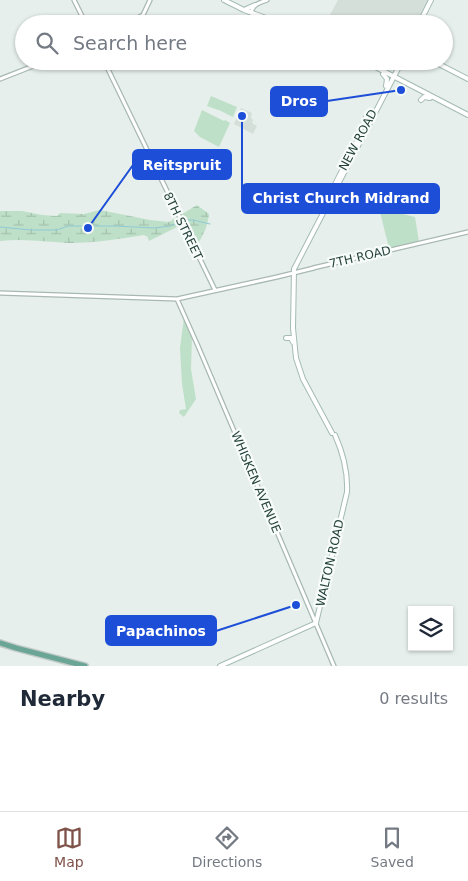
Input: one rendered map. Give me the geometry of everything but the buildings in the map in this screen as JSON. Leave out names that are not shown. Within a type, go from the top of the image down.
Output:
[{"type":"main road","points":[[224,0],[259,15]]},
{"type":"main road","points":[[230,0],[260,15]]},
{"type":"main road","points":[[424,15],[432,0]]},
{"type":"main road","points":[[246,9],[255,5]]},
{"type":"main road","points":[[377,70],[451,107]]},
{"type":"main road","points":[[379,70],[385,74],[388,85],[399,81]]},
{"type":"main road","points":[[385,74],[396,70],[399,81],[468,115]]},
{"type":"main road","name":"NEW ROAD","points":[[353,152],[396,70]]},
{"type":"main road","points":[[452,70],[468,78]]},
{"type":"main road","points":[[453,70],[468,78]]},
{"type":"main road","points":[[418,92],[421,95],[421,99],[425,97],[430,98]]},
{"type":"main road","name":"NEW ROAD","points":[[353,152],[360,142],[369,119]]},
{"type":"main road","points":[[350,160],[360,142]]},
{"type":"main road","points":[[344,166],[343,156],[353,152]]},
{"type":"main road","points":[[340,175],[352,159],[353,152]]},
{"type":"main road","name":"NEW ROAD","points":[[293,273],[294,263],[344,166],[350,160]]},
{"type":"main road","name":"NEW ROAD","points":[[293,273],[350,160]]},
{"type":"main road","points":[[304,244],[314,230]]},
{"type":"main road","name":"WALTON ROAD","points":[[293,273],[292,304],[296,355]]},
{"type":"main road","name":"WALTON ROAD","points":[[293,321],[294,344],[300,370],[334,434],[344,467],[346,486],[344,503],[316,624]]},
{"type":"main road","points":[[293,328],[286,337],[292,339],[294,344]]},
{"type":"main road","points":[[220,666],[316,624]]},
{"type":"main road","points":[[0,643],[85,666]]},
{"type":"street","points":[[74,0],[81,15]]},
{"type":"street","points":[[143,15],[150,0]]},
{"type":"street","points":[[252,12],[252,8],[255,5],[267,0]]},
{"type":"street","points":[[0,80],[24,70]]},
{"type":"street","name":"8TH STREET","points":[[108,70],[214,291]]},
{"type":"street","name":"7TH ROAD","points":[[109,298],[177,299],[468,232]]},
{"type":"street","points":[[0,294],[109,298]]},
{"type":"street","points":[[73,296],[109,298]]},
{"type":"street","points":[[92,300],[96,297]]},
{"type":"street","name":"WHISKEN AVENUE","points":[[177,299],[334,666]]},
{"type":"shaded area","points":[[338,0],[430,0],[422,15],[330,15]]},
{"type":"shaded area","points":[[241,108],[252,113],[252,123],[257,126],[253,134],[234,124]]},
{"type":"green space","points":[[211,96],[237,107],[233,117],[207,106]]},
{"type":"green space","points":[[202,110],[230,123],[219,147],[200,137],[194,131]]},
{"type":"green space","points":[[197,205],[209,214],[205,231],[195,246],[183,224],[149,241],[147,236],[144,235],[79,243],[27,240],[0,241],[0,211],[22,211],[57,216],[60,213],[84,214],[100,210],[169,222]]},
{"type":"green space","points":[[379,208],[415,217],[419,242],[389,248]]},
{"type":"green space","points":[[184,318],[192,336],[191,369],[196,399],[184,417],[179,413],[180,410],[186,409],[182,384],[180,348]]},
{"type":"waterway","points":[[183,220],[210,224]]},
{"type":"waterway","points":[[0,227],[31,230],[57,230],[68,226],[154,228],[170,226],[180,222]]},
{"type":"place","name":"Dros","points":[[401,90]]},
{"type":"place","name":"Christ Church Midrand","points":[[242,116]]},
{"type":"place","name":"Reitspruit","points":[[88,228]]},
{"type":"place","name":"Papachinos","points":[[296,605]]}]
